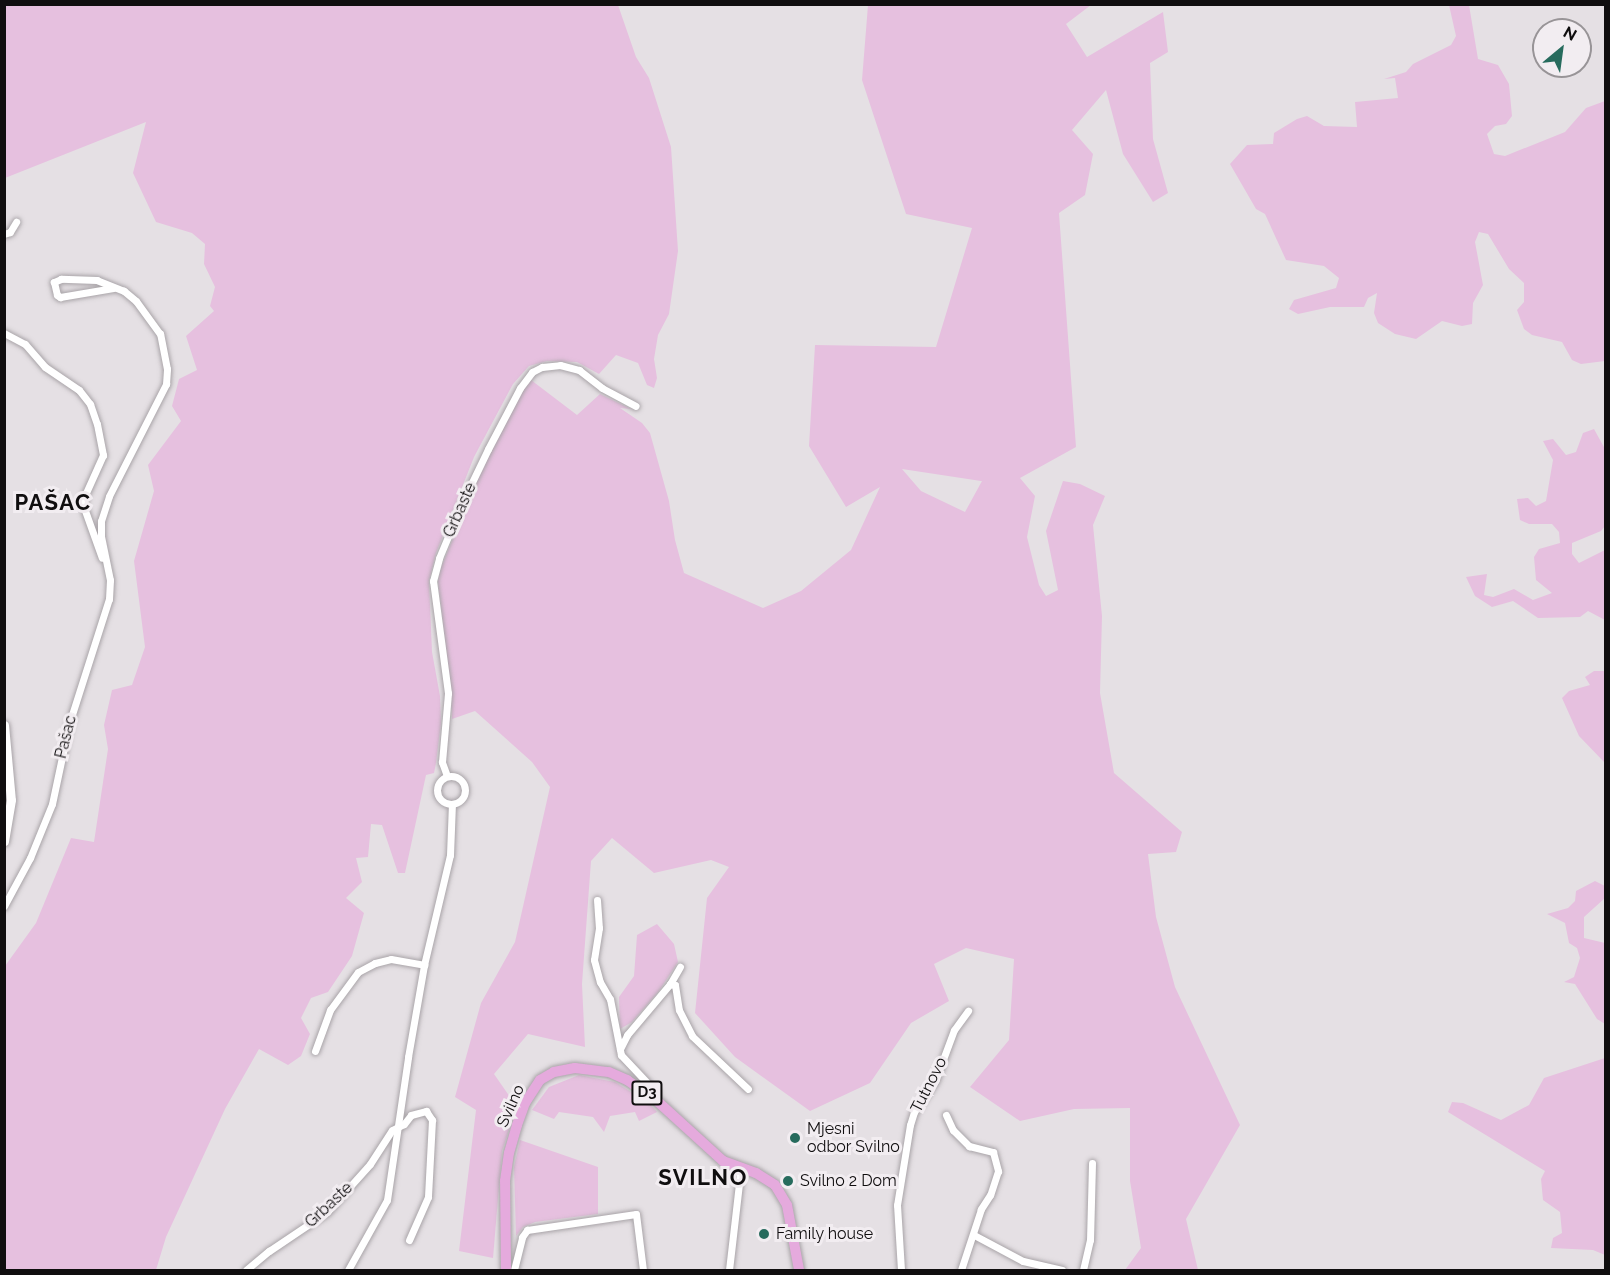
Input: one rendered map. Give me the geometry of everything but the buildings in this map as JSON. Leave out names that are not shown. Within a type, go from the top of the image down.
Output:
[{"type":"main road","points":[[4,725],[11,800],[4,841]]},
{"type":"main road","name":"Svilno","points":[[506,1270],[505,1181],[508,1153],[525,1103],[535,1086],[554,1072],[575,1068],[609,1072],[627,1080],[656,1100],[715,1154],[728,1163],[767,1179],[787,1204],[799,1270]]},
{"type":"street","points":[[4,234],[10,232],[16,222]]},
{"type":"street","name":"Pašac","points":[[4,906],[30,858],[52,804],[69,724],[109,599],[110,580],[105,563],[101,521],[108,496],[161,398],[166,384],[167,369],[160,334],[154,322],[124,291],[93,279],[61,279],[54,282],[57,295],[60,297],[113,288]]},
{"type":"street","name":"Pašac","points":[[4,333],[25,344],[45,367],[79,390],[90,405],[98,424],[103,455],[85,495],[83,505],[97,549],[105,563]]},
{"type":"street","name":"Grbaste","points":[[447,776],[442,762],[448,693],[433,581],[439,558],[462,502],[488,449],[520,388],[532,372],[542,367],[560,365],[579,370],[602,388],[636,406]]},
{"type":"street","name":"Grbaste","points":[[447,776],[456,777],[465,787],[464,797],[452,804],[443,802],[438,794],[440,782],[447,776]]},
{"type":"street","name":"Grbaste","points":[[348,1270],[387,1200],[424,965],[450,855],[452,804]]},
{"type":"street","name":"Svilno","points":[[597,900],[599,928],[594,960],[600,982],[610,999],[621,1055],[656,1092],[656,1100]]},
{"type":"street","points":[[315,1051],[330,1010],[358,972],[375,963],[391,959],[424,965]]},
{"type":"street","points":[[620,1049],[627,1035],[670,984],[680,967]]},
{"type":"street","points":[[670,984],[675,985],[679,1011],[692,1036],[748,1089]]},
{"type":"street","name":"Tutnovo","points":[[901,1270],[897,1205],[910,1125],[914,1112],[935,1081],[954,1030],[968,1011]]},
{"type":"street","name":"Grbaste","points":[[246,1270],[332,1206],[370,1164],[392,1130],[419,1111],[426,1111],[432,1120],[428,1197],[409,1240]]},
{"type":"street","name":"Tutnovo","points":[[946,1115],[961,1139],[969,1146],[993,1152],[998,1172],[996,1182],[981,1209],[961,1270]]},
{"type":"street","points":[[1083,1270],[1090,1240],[1092,1163]]},
{"type":"street","points":[[729,1270],[741,1167]]},
{"type":"street","points":[[514,1270],[522,1237],[527,1230],[636,1214],[643,1270]]},
{"type":"street","points":[[974,1235],[1035,1265],[1062,1270]]},
{"type":"shaded area","points":[[5,4],[618,5],[636,57],[649,78],[671,147],[678,251],[669,314],[658,335],[654,359],[657,378],[654,388],[647,385],[638,363],[616,355],[599,374],[577,362],[547,361],[529,366],[513,384],[474,457],[436,553],[429,581],[432,652],[440,696],[441,723],[434,773],[426,775],[405,873],[398,873],[382,825],[371,824],[368,857],[356,858],[362,882],[346,898],[364,913],[352,956],[328,992],[311,998],[301,1018],[310,1034],[301,1056],[288,1065],[259,1049],[225,1109],[166,1237],[156,1270],[5,1270],[5,966],[36,923],[71,838],[94,842],[108,749],[104,725],[112,690],[132,685],[145,647],[134,561],[154,491],[148,465],[181,421],[172,406],[179,379],[197,370],[186,336],[214,311],[210,306],[215,287],[204,264],[205,244],[192,233],[156,222],[133,173],[146,122],[5,178]]},
{"type":"shaded area","points":[[868,5],[1091,5],[1066,24],[1087,57],[1163,12],[1168,52],[1150,63],[1153,139],[1168,193],[1153,202],[1123,154],[1106,90],[1072,130],[1093,154],[1085,195],[1059,213],[1076,447],[1020,478],[1035,496],[1027,537],[1039,585],[1046,596],[1058,590],[1046,531],[1063,481],[1080,484],[1105,496],[1093,525],[1102,616],[1100,693],[1114,773],[1182,832],[1176,852],[1148,854],[1156,917],[1175,987],[1240,1125],[1186,1219],[1198,1270],[1125,1270],[1141,1248],[1130,1181],[1130,1108],[1074,1109],[1020,1121],[970,1087],[1009,1040],[1014,959],[966,948],[934,964],[949,1001],[911,1023],[870,1083],[810,1111],[735,1057],[695,1013],[707,898],[729,867],[711,860],[654,873],[612,838],[591,861],[582,984],[585,1047],[528,1034],[494,1074],[517,1107],[502,1151],[493,1258],[459,1251],[476,1110],[455,1097],[481,1003],[515,942],[550,787],[532,762],[475,711],[452,719],[451,690],[438,581],[441,568],[475,484],[524,388],[531,380],[577,415],[600,394],[631,409],[620,408],[642,423],[650,433],[669,501],[675,540],[684,573],[763,608],[801,591],[851,550],[880,487],[846,507],[809,446],[815,345],[936,347],[972,228],[906,214],[862,80]],"holes":[[[902,469],[982,481],[965,512],[921,491]]]},
{"type":"shaded area","points":[[1449,5],[1469,5],[1478,59],[1498,65],[1509,84],[1512,116],[1506,124],[1495,126],[1487,134],[1494,154],[1505,156],[1565,132],[1586,108],[1605,101],[1605,361],[1581,364],[1572,360],[1562,342],[1532,335],[1524,329],[1517,310],[1524,302],[1524,283],[1509,269],[1488,234],[1479,232],[1475,242],[1483,285],[1473,303],[1472,324],[1462,326],[1442,321],[1416,339],[1395,334],[1378,323],[1374,313],[1377,293],[1368,298],[1364,307],[1330,307],[1298,314],[1289,309],[1294,300],[1336,288],[1339,278],[1324,266],[1286,260],[1265,214],[1256,209],[1230,164],[1247,145],[1273,144],[1274,133],[1297,119],[1307,116],[1324,126],[1357,127],[1355,102],[1398,98],[1395,78],[1384,79],[1406,72],[1413,64],[1451,45],[1456,36]]},
{"type":"shaded area","points":[[1594,429],[1605,449],[1605,526],[1601,531],[1572,543],[1572,554],[1579,563],[1605,550],[1605,620],[1588,611],[1580,617],[1538,618],[1513,601],[1492,607],[1475,596],[1466,577],[1487,574],[1484,595],[1493,597],[1514,589],[1533,600],[1552,593],[1536,580],[1534,557],[1539,549],[1560,543],[1559,532],[1552,524],[1529,524],[1520,520],[1517,499],[1528,498],[1536,506],[1546,501],[1553,460],[1543,441],[1553,439],[1566,455],[1576,452],[1583,433]]},
{"type":"shaded area","points":[[1594,671],[1605,671],[1605,763],[1579,736],[1562,698],[1569,691],[1590,685],[1585,677]]},
{"type":"shaded area","points":[[1595,881],[1605,886],[1605,898],[1584,917],[1584,938],[1605,943],[1605,1024],[1597,1019],[1575,984],[1564,982],[1574,977],[1580,958],[1577,948],[1569,943],[1565,923],[1547,914],[1568,908],[1575,901],[1576,891]]},
{"type":"shaded area","points":[[657,924],[674,944],[678,962],[659,991],[632,1022],[620,1029],[619,997],[634,976],[637,935]]},
{"type":"shaded area","points":[[1605,1058],[1605,1255],[1593,1250],[1551,1248],[1553,1238],[1562,1233],[1560,1212],[1543,1200],[1541,1179],[1545,1171],[1448,1112],[1452,1102],[1463,1103],[1501,1120],[1529,1105],[1544,1078]]},
{"type":"shaded area","points":[[579,1075],[615,1082],[649,1103],[657,1112],[639,1121],[635,1112],[610,1116],[604,1132],[593,1117],[559,1112],[554,1119],[532,1110],[549,1087]]},
{"type":"shaded area","points":[[520,1140],[598,1167],[598,1214],[535,1222],[523,1227],[516,1236],[514,1167]]},
{"type":"place","name":"Mjesni odbor Svilno","points":[[795,1138]]},
{"type":"place","name":"Svilno 2 Dom","points":[[788,1181]]},
{"type":"place","name":"Family house","points":[[764,1234]]},
{"type":"district","name":"PAŠAC","points":[[53,503]]},
{"type":"district","name":"SVILNO","points":[[703,1178]]}]
